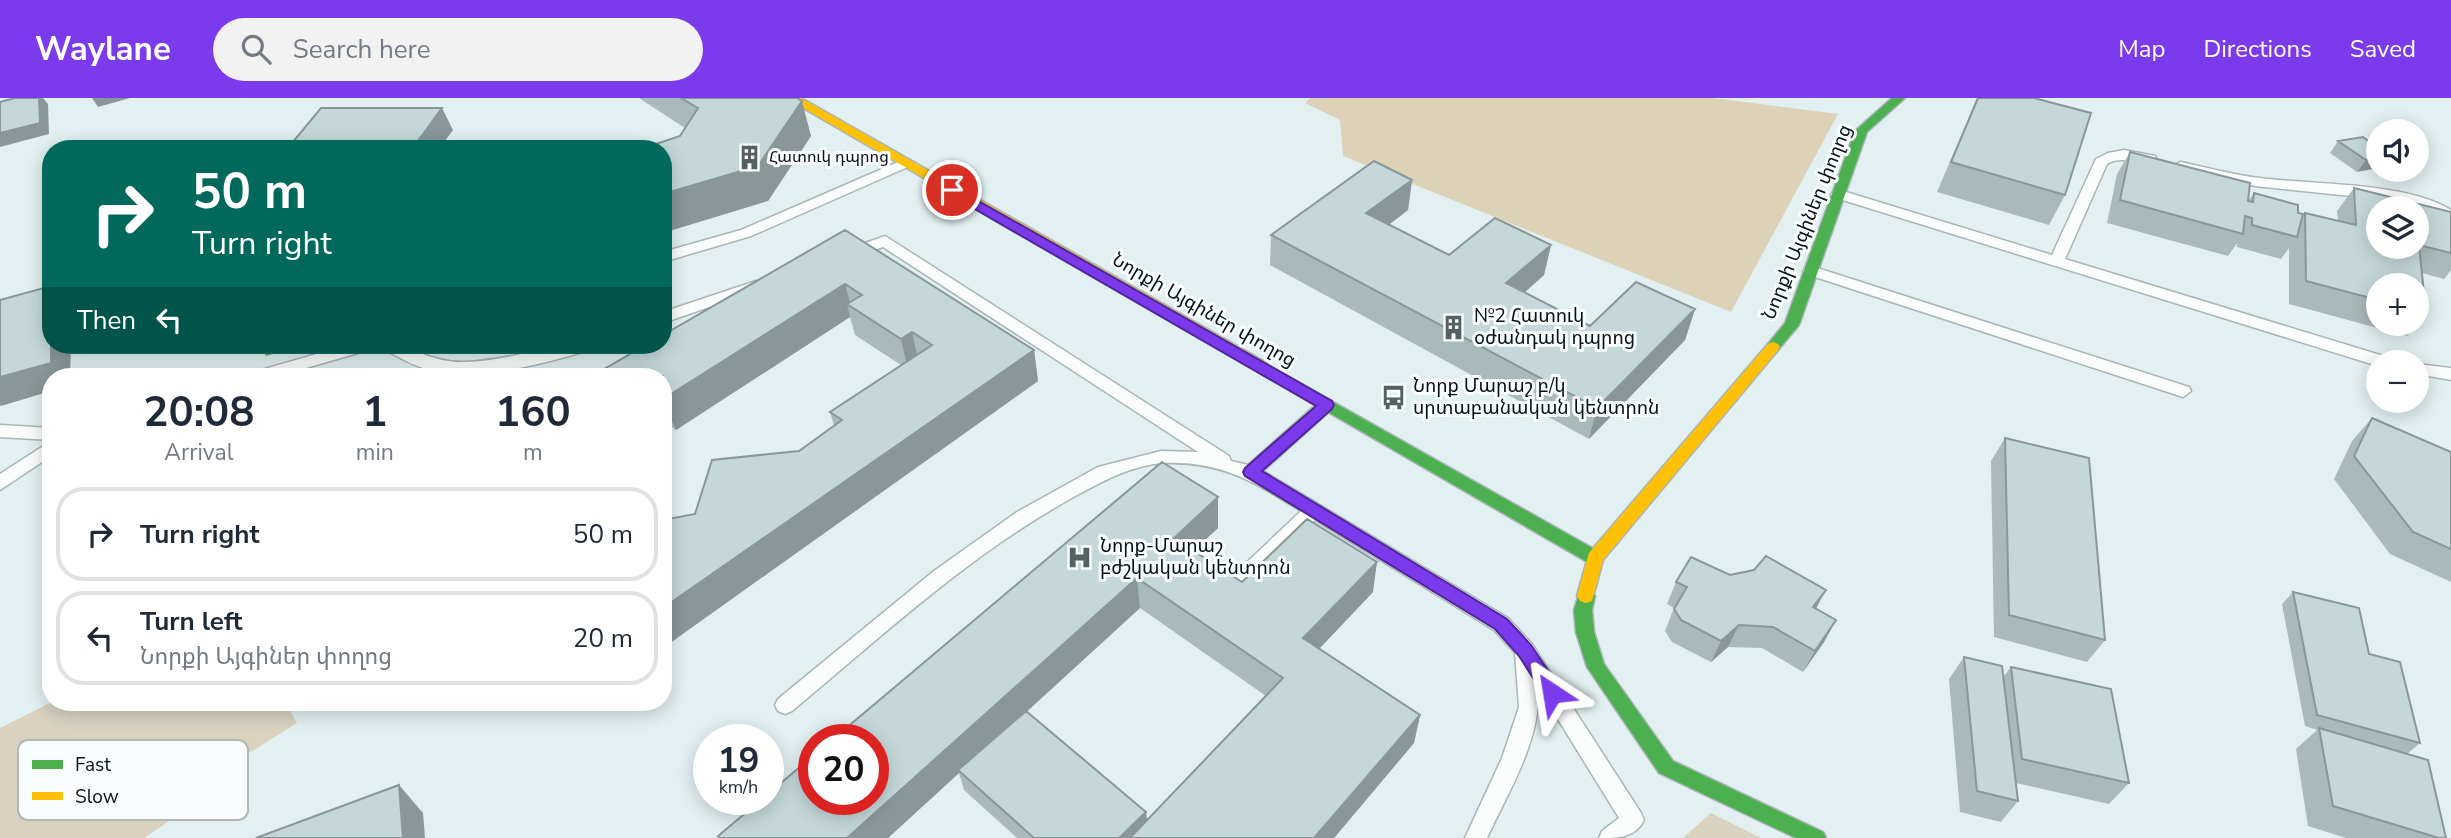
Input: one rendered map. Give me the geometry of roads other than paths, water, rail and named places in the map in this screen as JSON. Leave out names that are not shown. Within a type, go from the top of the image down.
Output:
[{"type":"street","name":"Նորքի Այգիներ փողոց","points":[[792,98],[1595,558]]},
{"type":"street","name":"Նորքի Այգիներ փողոց","points":[[1816,838],[1666,767],[1601,675],[1588,646],[1583,610],[1595,558],[1792,325],[1861,131],[1899,98]]},
{"type":"lane","points":[[2056,262],[2101,162],[2112,154],[2127,154],[2253,182],[2406,199],[2444,209],[2451,216]]},
{"type":"lane","points":[[672,254],[746,233],[905,163]]},
{"type":"lane","points":[[1838,194],[2366,356]]},
{"type":"lane","points":[[833,259],[885,241],[1242,469],[1501,624],[1525,650],[1633,820],[1610,838]]},
{"type":"lane","points":[[1811,271],[2183,391]]},
{"type":"lane","points":[[672,315],[768,282]]},
{"type":"lane","points":[[287,368],[335,354]]},
{"type":"lane","points":[[408,354],[429,364],[454,367],[532,360],[554,354]]},
{"type":"lane","points":[[2429,371],[2451,374]]},
{"type":"lane","points":[[1242,469],[1326,405]]},
{"type":"lane","points":[[0,431],[42,433]]},
{"type":"lane","points":[[0,482],[42,453]]},
{"type":"lane","points":[[785,705],[941,576],[1023,517],[1084,482],[1124,465],[1161,457],[1196,458],[1242,469]]},
{"type":"lane","points":[[1233,587],[1313,511]]},
{"type":"lane","points":[[1476,838],[1513,758],[1529,707],[1525,650]]},
{"type":"place","name":"Հատուկ դպրոց","points":[[749,157]]},
{"type":"place","name":"№2 Հատուկ օժանդակ դպրոց","points":[[1454,327]]},
{"type":"place","name":"Նորք Մարաշ բ/կ սրտաբանական կենտրոն","points":[[1393,397]]},
{"type":"place","name":"Նորք-Մարաշ բժշկական կենտրոն","points":[[1080,557]]}]
